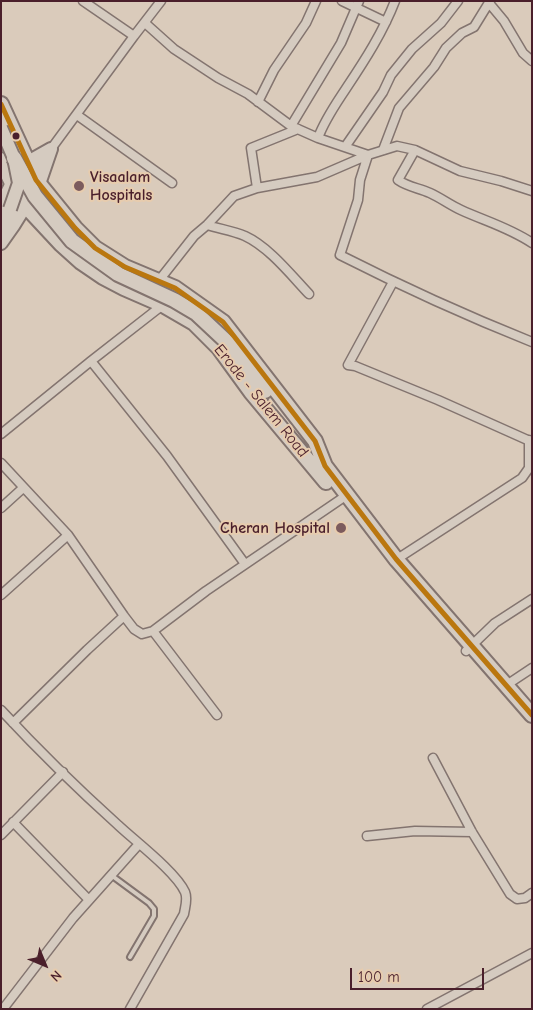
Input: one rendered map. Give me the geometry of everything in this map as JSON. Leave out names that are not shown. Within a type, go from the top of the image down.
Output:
[{"type":"highway","name":"Erode - Salem Road","points":[[1,104],[19,163],[75,228],[95,248],[125,267],[175,288],[223,322],[315,441],[325,466],[344,497]]},
{"type":"highway","name":"Erode - Salem Road","points":[[19,163],[12,183],[25,206],[60,244],[81,262],[103,277],[163,305],[194,323],[219,348],[251,392],[344,497],[394,561],[532,725]]},
{"type":"highway","points":[[19,163],[35,196],[72,241],[118,274],[174,300],[196,313],[227,342],[325,466]]},
{"type":"highway","name":"Erode - Salem Road","points":[[468,648],[532,716]]},
{"type":"main road","points":[[1,128],[19,163],[19,182],[6,207]]},
{"type":"main road","points":[[1,225],[19,163],[52,149]]},
{"type":"main road","points":[[1,243],[39,184],[52,149]]},
{"type":"street","points":[[83,1],[134,36]]},
{"type":"street","points":[[52,149],[161,1]]},
{"type":"street","points":[[258,102],[274,70],[306,23],[316,1]]},
{"type":"street","points":[[342,1],[358,4],[386,22]]},
{"type":"street","points":[[318,138],[324,122],[351,82],[386,22],[394,1]]},
{"type":"street","points":[[345,147],[383,92],[391,75],[458,1]]},
{"type":"street","points":[[383,150],[399,108],[434,67],[446,48],[462,33],[474,27],[489,2],[504,21],[523,53],[532,61]]},
{"type":"street","points":[[257,188],[251,148],[294,128],[341,43],[358,4]]},
{"type":"street","points":[[145,23],[174,49],[258,102],[294,128],[368,155]]},
{"type":"street","points":[[77,115],[172,183]]},
{"type":"street","points":[[146,298],[194,236],[208,225],[234,196],[257,188],[317,177],[368,155],[397,146],[415,150],[460,171],[532,191]]},
{"type":"street","points":[[415,150],[398,180],[404,184],[431,193],[449,204],[518,234],[532,243]]},
{"type":"street","points":[[368,155],[360,180],[358,200],[340,256],[393,282],[532,342]]},
{"type":"street","points":[[208,225],[251,239],[309,294]]},
{"type":"street","points":[[393,282],[348,365],[355,366],[438,400],[530,441],[529,468],[522,478],[394,561]]},
{"type":"street","points":[[1,434],[163,305],[175,288]]},
{"type":"street","points":[[91,361],[166,456],[245,564]]},
{"type":"street","points":[[1,463],[68,535],[124,616],[134,629],[142,634],[153,631],[245,564],[344,497]]},
{"type":"street","points":[[1,508],[23,488]]},
{"type":"street","points":[[1,595],[68,535]]},
{"type":"street","points":[[468,648],[495,623],[532,599]]},
{"type":"street","points":[[13,722],[124,616]]},
{"type":"street","points":[[153,631],[217,715]]},
{"type":"street","points":[[505,686],[532,668]]},
{"type":"street","points":[[1,710],[180,884],[186,894],[184,914],[130,1009]]},
{"type":"street","points":[[433,758],[472,832],[510,894],[517,899],[525,898],[532,893]]},
{"type":"street","points":[[1,835],[63,772]]},
{"type":"street","points":[[14,822],[89,900]]},
{"type":"street","points":[[367,836],[415,832],[472,832]]},
{"type":"street","points":[[3,1009],[73,918],[138,844]]},
{"type":"street","points":[[427,1009],[439,1006],[507,964],[532,953]]},
{"type":"lane","points":[[111,875],[149,902],[154,908],[154,916],[130,957]]},
{"type":"transit line","points":[[1,104],[36,180],[75,228],[95,248],[125,267],[175,288],[223,322],[315,441],[325,466],[396,559],[532,715]]},
{"type":"place","name":"Visaalam Hospitals","points":[[79,186]]},
{"type":"place","name":"Cheran Hospital","points":[[341,528]]}]
